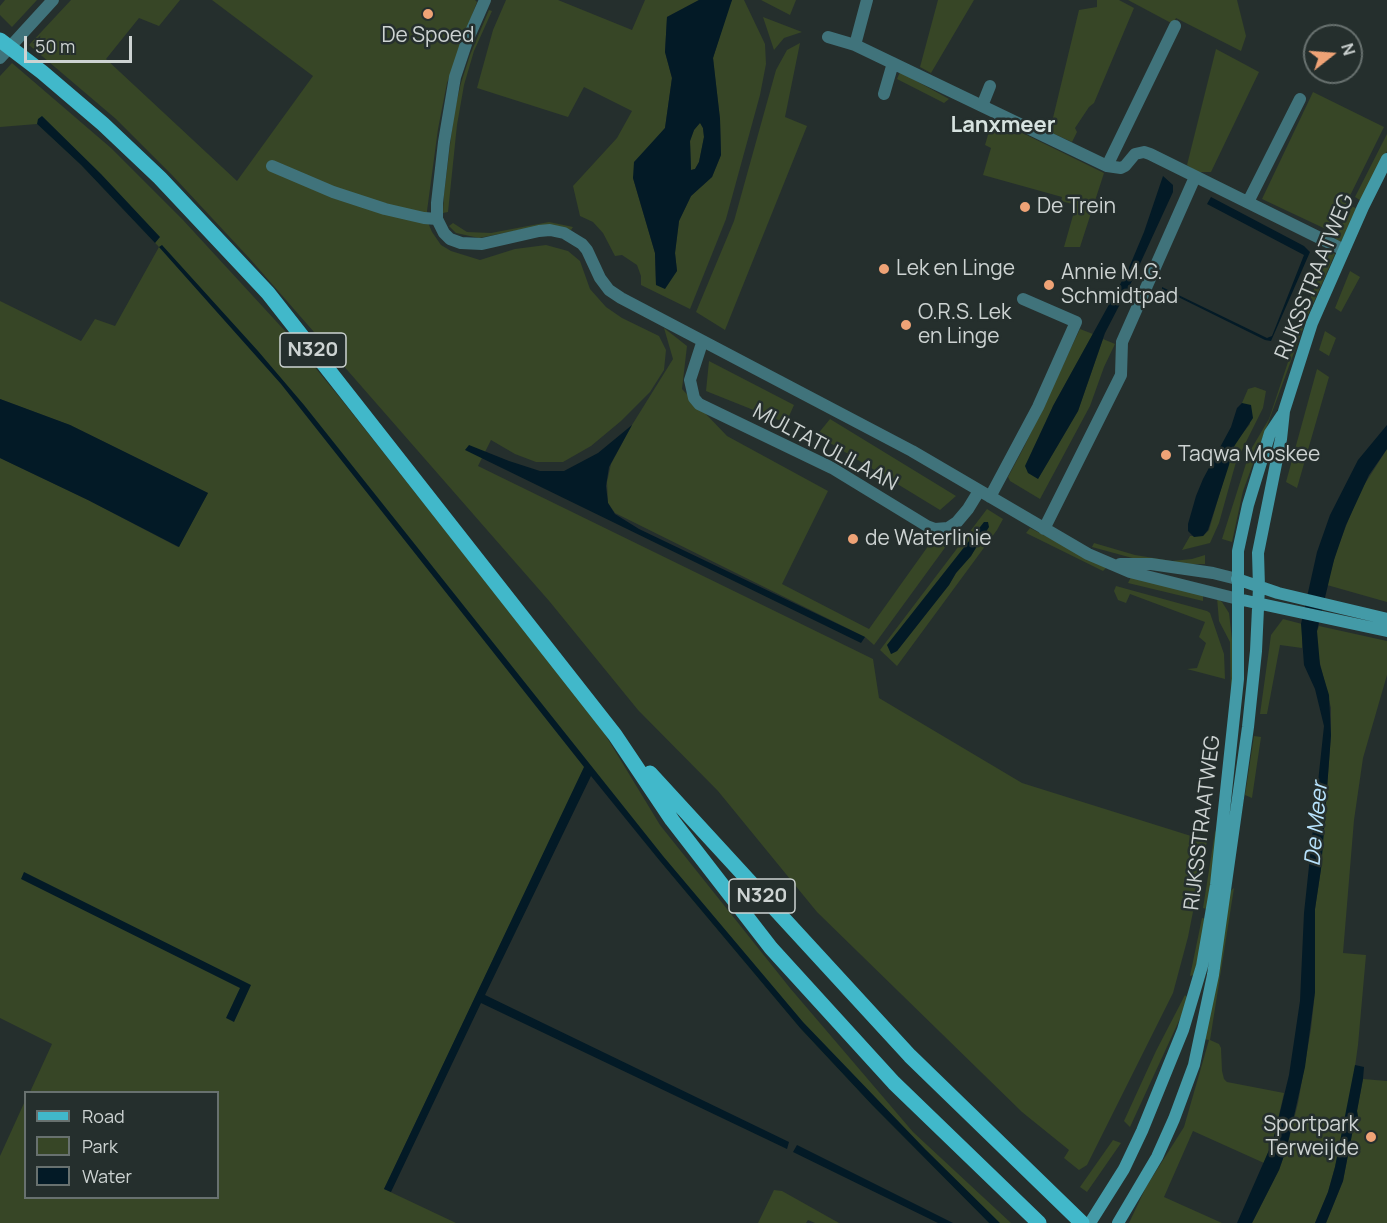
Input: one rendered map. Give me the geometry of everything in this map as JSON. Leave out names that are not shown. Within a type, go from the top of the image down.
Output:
[{"type":"main road","name":"N320","points":[[0,40],[103,123],[160,178],[268,293],[615,735],[672,820],[771,948],[894,1083],[1039,1223]]},
{"type":"main road","name":"N320","points":[[615,735],[910,1056],[1082,1223]]},
{"type":"street","points":[[0,58],[52,0]]},
{"type":"street","points":[[272,166],[333,192],[385,209],[437,219],[444,142],[455,77],[485,0]]},
{"type":"street","points":[[855,45],[867,0]]},
{"type":"street","points":[[1107,166],[1175,26]]},
{"type":"street","points":[[828,37],[855,45],[894,63],[1107,166],[1120,168],[1125,166],[1135,154],[1144,152],[1150,154],[1344,250]]},
{"type":"street","points":[[884,94],[894,63]]},
{"type":"street","points":[[982,106],[990,86]]},
{"type":"street","points":[[1248,202],[1300,99]]},
{"type":"street","name":"RIJKSSTRAATWEG","points":[[1118,1223],[1156,1157],[1174,1119],[1194,1065],[1214,970],[1248,727],[1259,604],[1258,554],[1281,439],[1284,411],[1312,322],[1387,159]]},
{"type":"street","points":[[1044,529],[1121,375],[1122,342],[1196,177]]},
{"type":"street","name":"MULTATULILAAN","points":[[437,219],[444,233],[450,239],[461,243],[482,244],[539,231],[550,230],[564,233],[582,244],[600,278],[609,290],[621,298],[650,312],[702,343],[912,451],[1089,554],[1130,572],[1238,599]]},
{"type":"street","points":[[985,494],[1038,407],[1076,322],[1023,299]]},
{"type":"street","name":"MULTATULILAAN","points":[[702,343],[690,380],[694,398],[699,404],[832,468],[927,526],[934,529],[948,528],[985,494]]},
{"type":"street","name":"RIJKSSTRAATWEG","points":[[1090,1223],[1124,1169],[1142,1131],[1183,1030],[1202,966],[1213,905],[1238,679],[1238,551],[1248,505],[1270,434],[1284,411]]},
{"type":"street","name":"MULTATULILAAN","points":[[1116,564],[1151,564],[1237,579]]},
{"type":"street","points":[[1237,579],[1300,599],[1387,619]]},
{"type":"street","points":[[1238,599],[1299,614],[1387,631]]},
{"type":"green space","points":[[5,0],[37,0],[12,27],[0,15],[0,6]]},
{"type":"green space","points":[[71,0],[180,0],[159,26],[139,18],[106,59],[237,181],[313,76],[212,0],[475,0],[477,2],[447,83],[438,129],[427,211],[432,232],[441,245],[451,251],[480,260],[515,249],[546,245],[568,251],[580,261],[590,289],[606,307],[622,318],[659,336],[666,350],[664,370],[650,392],[621,421],[591,446],[563,462],[536,462],[515,454],[491,440],[478,466],[873,659],[879,698],[1022,783],[1207,841],[1188,937],[1173,993],[1087,1165],[1079,1170],[1064,1158],[1069,1150],[1022,1112],[817,912],[718,791],[638,710],[550,602],[251,260],[116,119],[29,45]]},
{"type":"green space","points":[[506,0],[558,0],[632,30],[645,0],[699,0],[667,17],[665,52],[672,78],[665,128],[652,144],[633,178],[655,253],[656,285],[677,271],[675,253],[679,221],[691,196],[712,177],[721,155],[720,119],[713,58],[732,0],[744,0],[765,44],[766,64],[760,95],[726,219],[690,309],[641,285],[637,265],[622,255],[615,256],[603,233],[593,222],[580,216],[573,186],[617,138],[632,111],[584,87],[568,117],[477,88],[493,30]]},
{"type":"green space","points":[[761,0],[796,0],[790,15]]},
{"type":"green space","points":[[938,0],[974,0],[931,73],[920,67]]},
{"type":"green space","points":[[1097,0],[1119,0],[1134,8],[1094,103],[1075,128],[1077,132],[1072,142],[1021,119],[1052,122],[1079,10],[1097,7]]},
{"type":"green space","points":[[1128,0],[1237,0],[1246,36],[1241,51],[1176,18],[1173,24]]},
{"type":"green space","points":[[489,10],[492,11],[474,51],[464,85],[457,125],[448,212],[443,213],[454,113],[470,55]]},
{"type":"green space","points":[[763,17],[802,32],[784,38],[774,50]]},
{"type":"green space","points":[[800,43],[785,117],[807,126],[725,330],[696,312],[734,221],[776,70],[787,50]]},
{"type":"green space","points":[[1216,49],[1259,72],[1211,172],[1197,172],[1187,165]]},
{"type":"green space","points":[[12,63],[111,148],[183,220],[286,332],[600,726],[660,825],[790,988],[913,1132],[1011,1223],[989,1223],[872,1105],[800,1028],[659,860],[585,767],[384,1189],[456,1223],[0,1223],[0,1156],[24,1103],[24,1199],[219,1199],[219,1091],[30,1091],[52,1044],[0,1018],[0,458],[178,547],[208,493],[70,425],[0,399],[0,301],[81,341],[95,319],[115,326],[159,247],[81,165],[37,124],[0,127],[0,76]]},
{"type":"green space","points":[[900,72],[949,99],[944,103],[897,79]]},
{"type":"green space","points":[[1313,92],[1384,127],[1332,232],[1262,199]]},
{"type":"green space","points":[[998,121],[1104,173],[1080,247],[1064,247],[1076,205],[1061,201],[1062,197],[983,175],[991,148],[985,145],[990,128]]},
{"type":"green space","points":[[700,122],[704,137],[699,162],[695,169],[691,170],[690,141]]},
{"type":"green space","points":[[1387,134],[1387,151],[1363,202],[1355,197]]},
{"type":"green space","points":[[1351,206],[1358,209],[1341,242],[1335,239]]},
{"type":"green space","points":[[549,222],[573,227],[571,230],[550,226],[534,227],[479,238],[456,233],[449,226],[453,223],[467,232],[491,233]]},
{"type":"green space","points":[[1330,251],[1335,254],[1306,320],[1243,491],[1232,542],[1222,539],[1250,451],[1269,419],[1305,311]]},
{"type":"green space","points":[[1350,271],[1360,277],[1341,312],[1335,308]]},
{"type":"green space","points":[[664,328],[687,346],[682,389],[727,436],[828,491],[782,584],[869,629],[936,535],[952,538],[874,645],[865,637],[615,513],[608,503],[607,482],[611,464],[673,359]]},
{"type":"green space","points":[[1080,329],[1093,334],[1053,406],[1038,479],[1078,411],[1103,339],[1115,344],[1090,406],[1040,499],[1010,481],[1008,477]]},
{"type":"green space","points":[[1325,331],[1336,338],[1329,356],[1319,350]]},
{"type":"green space","points":[[709,361],[794,405],[786,423],[706,391]]},
{"type":"green space","points":[[1317,369],[1329,377],[1297,488],[1286,482]]},
{"type":"green space","points":[[1255,387],[1266,391],[1263,408],[1236,462],[1219,523],[1210,543],[1182,550],[1190,536],[1203,536],[1209,530],[1232,451],[1250,424],[1242,403],[1248,389]]},
{"type":"green space","points":[[830,419],[956,496],[940,510],[817,435]]},
{"type":"green space","points":[[1387,449],[1387,602],[1327,585],[1337,549],[1359,493]]},
{"type":"green space","points":[[987,509],[1003,519],[897,666],[880,650]],"holes":[[[988,522],[971,556],[897,651],[891,654]]]},
{"type":"green space","points":[[1030,528],[1107,567],[1103,571],[1026,533]]},
{"type":"green space","points":[[1094,543],[1135,555],[1172,561],[1205,555],[1205,564],[1172,564],[1136,559],[1092,547]]},
{"type":"green space","points":[[1131,577],[1203,595],[1203,601],[1128,583]]},
{"type":"green space","points":[[1116,586],[1210,613],[1224,654],[1225,679],[1187,669],[1197,668],[1206,643],[1199,637],[1205,622],[1130,594],[1126,603],[1118,600],[1114,591]]},
{"type":"green space","points":[[1217,598],[1229,613],[1234,684],[1231,698],[1230,642],[1219,621]]},
{"type":"green space","points":[[1283,619],[1302,624],[1302,648],[1280,645],[1267,714],[1260,714],[1271,635]]},
{"type":"green space","points":[[1319,626],[1387,641],[1387,675],[1363,758],[1354,820],[1343,953],[1366,955],[1358,1045],[1352,1088],[1335,1167],[1328,1192],[1315,1223],[1252,1223],[1279,1170],[1287,1147],[1298,1103],[1311,1029],[1315,992],[1315,909],[1321,869],[1331,735],[1331,708],[1317,651]]},
{"type":"green space","points":[[1254,736],[1261,737],[1252,798],[1245,795]]},
{"type":"green space","points":[[1219,828],[1207,909],[1203,908],[1215,832]]},
{"type":"green space","points":[[1234,888],[1210,1040],[1219,1044],[1221,1048],[1222,1071],[1227,1082],[1284,1093],[1273,1141],[1264,1163],[1193,1131],[1164,1197],[1222,1223],[1129,1223],[1146,1187],[1184,1127],[1209,1040],[1204,1039],[1229,892]]},
{"type":"green space","points":[[1202,918],[1207,919],[1194,975],[1190,976]]},
{"type":"green space","points":[[1185,995],[1189,999],[1130,1127],[1124,1121]]},
{"type":"green space","name":"Sportpark Terweijde","points":[[1363,1079],[1387,1081],[1387,1223],[1326,1223],[1343,1181],[1354,1123],[1358,1117]]},
{"type":"green space","points":[[1113,1140],[1121,1143],[1087,1192],[1080,1187]]},
{"type":"green space","points":[[774,1190],[782,1191],[839,1223],[815,1223],[808,1220],[806,1223],[758,1223]]},
{"type":"water","points":[[699,0],[732,0],[713,58],[720,119],[721,155],[712,177],[691,196],[679,221],[675,253],[677,271],[665,289],[656,285],[655,253],[633,178],[634,162],[665,128],[672,78],[665,52],[667,17]],"holes":[[[700,123],[704,137],[699,162],[695,169],[691,170],[690,141],[694,130]]]},
{"type":"water","points":[[42,116],[160,237],[155,243],[81,165],[37,124],[38,119]]},
{"type":"water","points":[[1163,176],[1173,185],[1173,192],[1105,333],[1078,411],[1038,479],[1028,473],[1025,466],[1053,406],[1128,270]]},
{"type":"water","points":[[1211,197],[1304,246],[1310,252],[1271,341],[1162,289],[1162,287],[1267,338],[1272,336],[1304,255],[1207,204]]},
{"type":"water","points":[[162,245],[304,405],[663,856],[803,1022],[1000,1223],[989,1223],[872,1105],[800,1028],[591,776],[485,995],[789,1142],[787,1149],[481,1003],[391,1192],[384,1189],[584,767],[281,384],[159,247]]},
{"type":"water","points":[[0,399],[70,425],[208,493],[179,547],[0,458]]},
{"type":"water","points":[[1242,403],[1251,405],[1253,418],[1233,448],[1208,530],[1203,536],[1194,537],[1188,531],[1188,524],[1196,496],[1231,427],[1237,408]]},
{"type":"water","points":[[632,425],[609,467],[606,486],[608,503],[615,514],[639,529],[865,637],[861,643],[465,450],[469,445],[540,471],[564,471],[598,453]]},
{"type":"water","name":"De Meer","points":[[1387,425],[1387,449],[1369,475],[1346,525],[1334,560],[1317,631],[1320,665],[1329,695],[1331,735],[1321,869],[1315,909],[1315,992],[1305,1067],[1287,1147],[1279,1170],[1252,1223],[1237,1223],[1273,1141],[1289,1075],[1300,1001],[1304,913],[1324,726],[1315,689],[1304,665],[1301,624],[1317,552],[1330,515],[1358,460]]},
{"type":"water","points":[[984,522],[988,522],[989,527],[971,556],[897,651],[891,654],[887,645]]},
{"type":"water","points":[[24,872],[251,985],[234,1022],[226,1018],[240,988],[21,879]]},
{"type":"water","points":[[1355,1065],[1364,1067],[1363,1079],[1358,1117],[1354,1124],[1343,1181],[1326,1223],[1315,1223],[1328,1192],[1335,1167]]},
{"type":"water","points":[[797,1145],[953,1223],[938,1223],[793,1152]]},
{"type":"place","name":"De Spoed","points":[[428,14]]},
{"type":"place","name":"De Trein","points":[[1025,207]]},
{"type":"place","name":"Lek en Linge","points":[[884,269]]},
{"type":"place","name":"Annie M.G. Schmidtpad","points":[[1049,285]]},
{"type":"place","name":"O.R.S. Lek en Linge","points":[[906,325]]},
{"type":"place","name":"Taqwa Moskee","points":[[1166,455]]},
{"type":"place","name":"de Waterlinie","points":[[853,539]]},
{"type":"place","name":"Sportpark Terweijde","points":[[1371,1137]]},
{"type":"district","name":"Lanxmeer","points":[[1003,126]]}]
